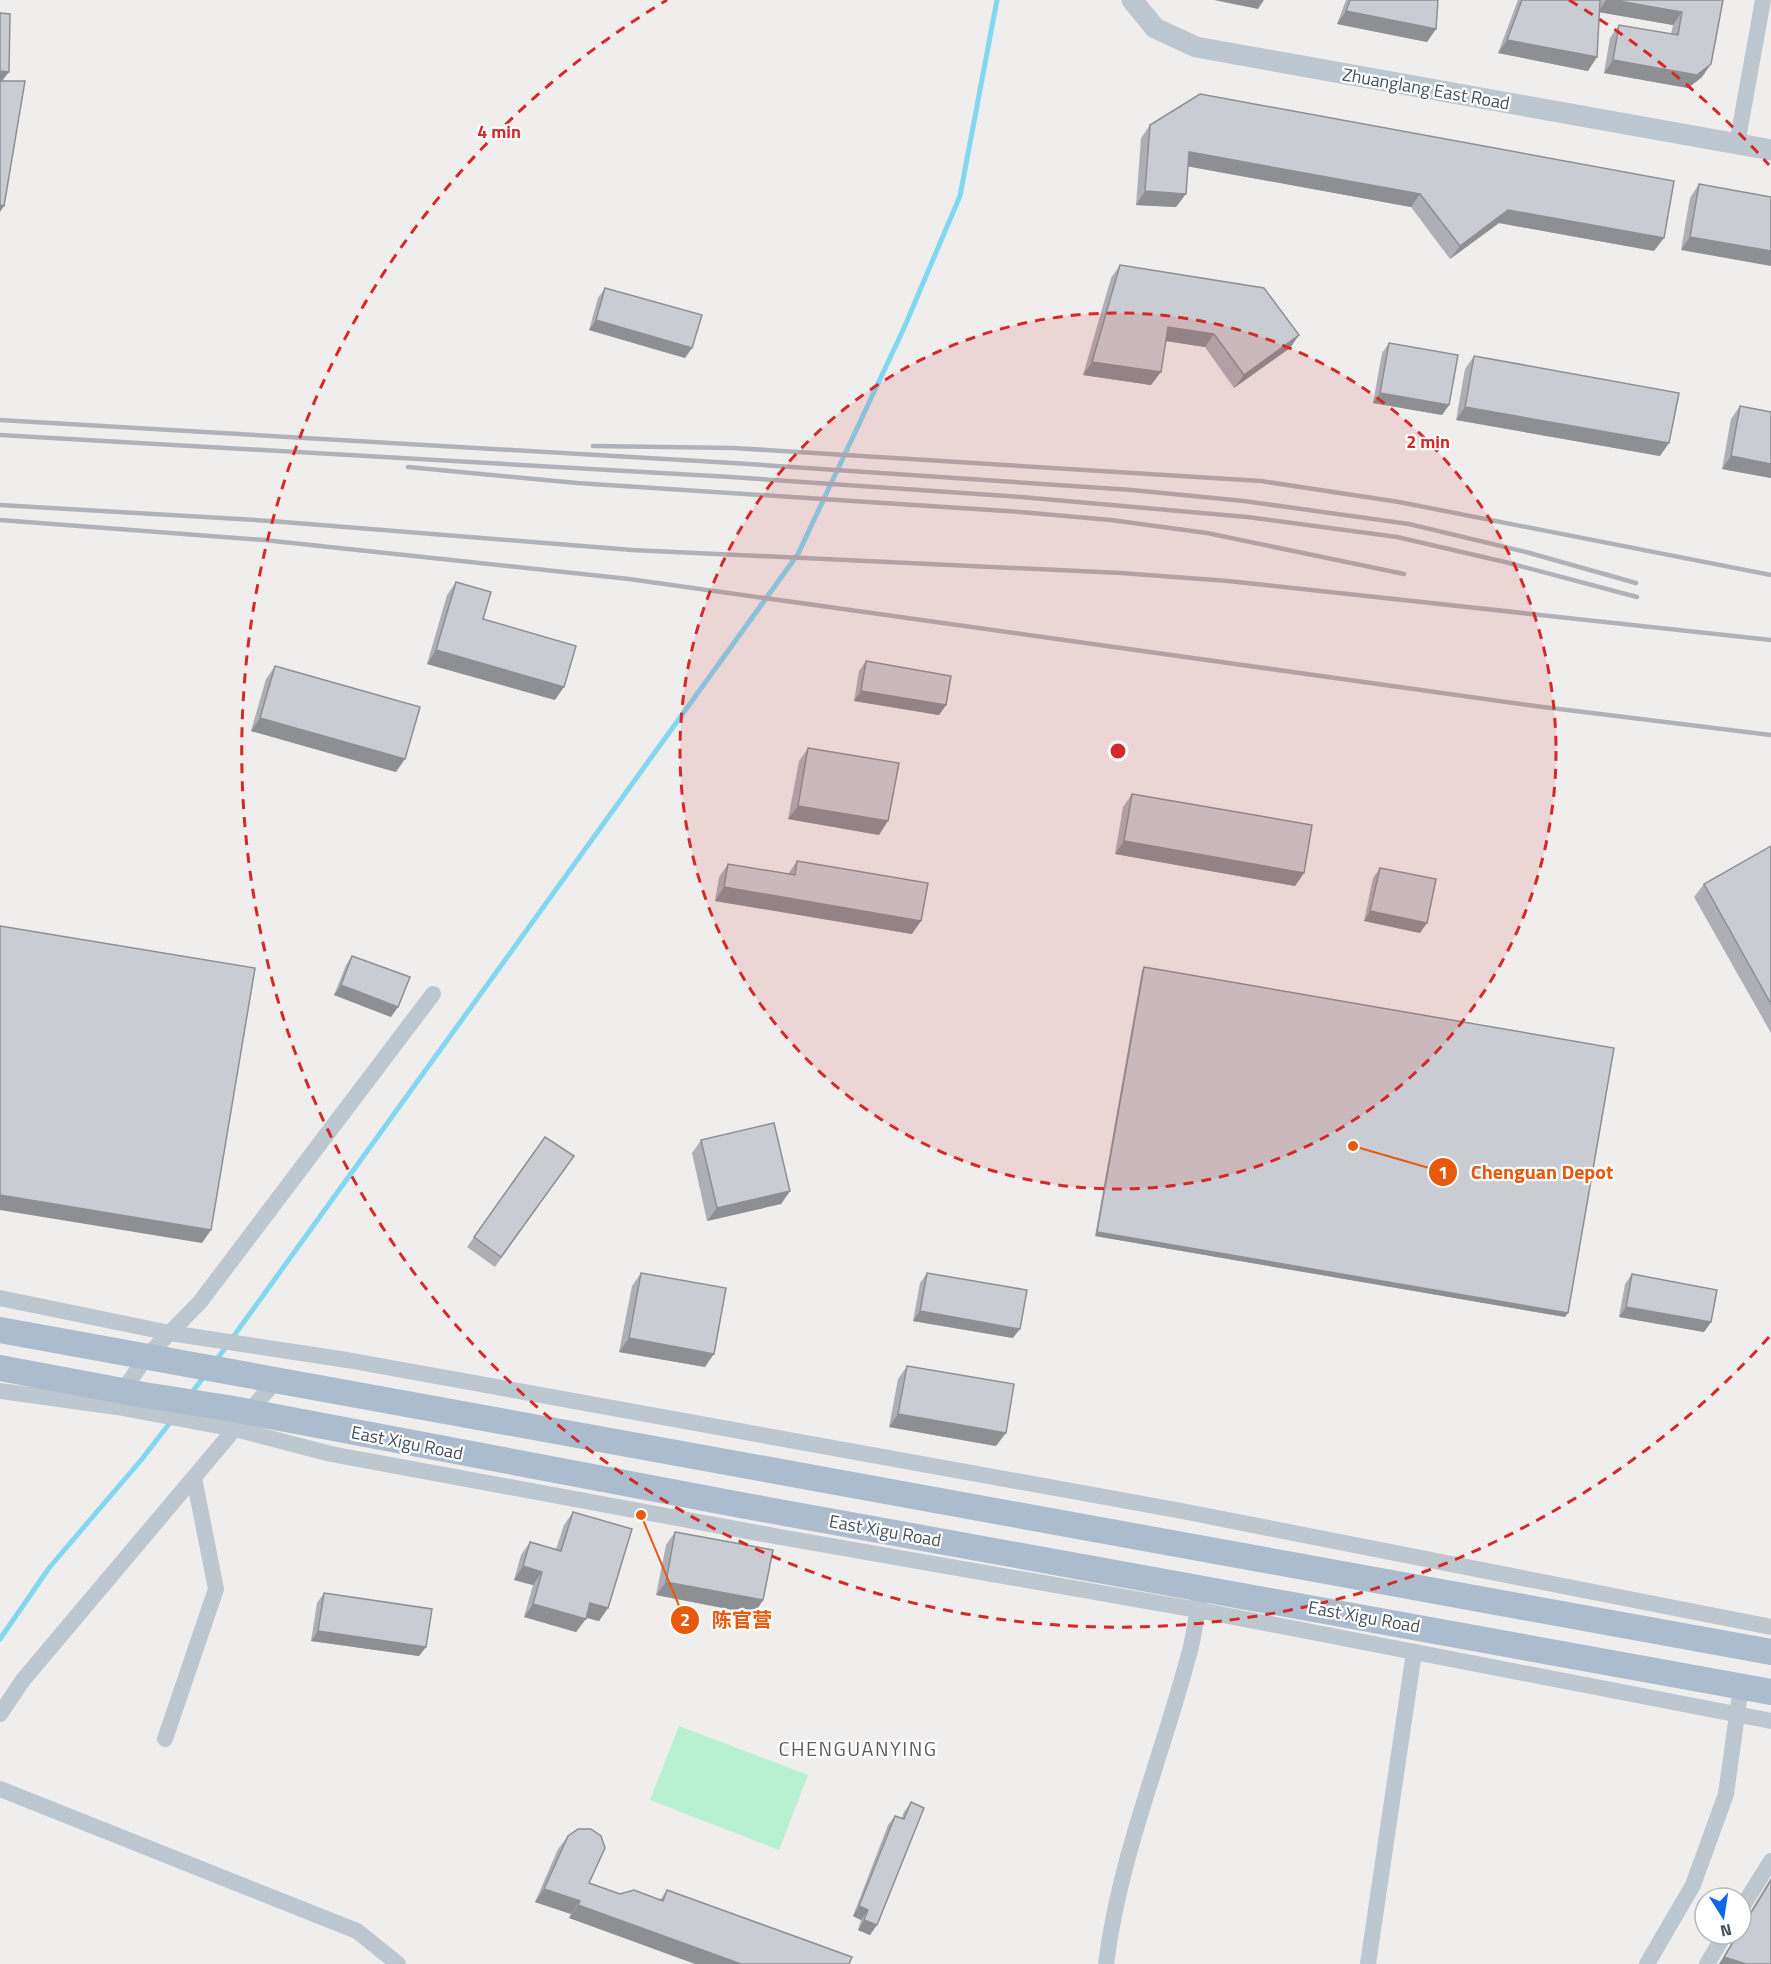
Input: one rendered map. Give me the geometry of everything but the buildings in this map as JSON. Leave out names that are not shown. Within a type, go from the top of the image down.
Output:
[{"type":"main road","name":"East Xigu Road","points":[[0,1330],[1771,1652]]},
{"type":"main road","name":"East Xigu Road","points":[[0,1368],[232,1419],[746,1506],[1200,1599],[1771,1692]]},
{"type":"street","name":"Zhuanglang East Road","points":[[1132,0],[1155,28],[1196,47],[1771,150]]},
{"type":"street","points":[[1737,144],[1763,0]]},
{"type":"street","points":[[0,1391],[134,1399],[157,1359],[433,994]]},
{"type":"street","points":[[0,1298],[177,1334],[382,1366],[1182,1511],[1771,1627]]},
{"type":"street","points":[[0,1714],[23,1680],[194,1478],[232,1419],[276,1380]]},
{"type":"street","points":[[165,1739],[216,1589],[194,1478]]},
{"type":"street","points":[[1106,1964],[1139,1818],[1189,1653],[1200,1599],[1414,1652],[1771,1721]]},
{"type":"street","points":[[1368,1964],[1414,1652]]},
{"type":"street","points":[[1647,1964],[1693,1885],[1726,1794],[1741,1686]]},
{"type":"street","points":[[0,1789],[357,1931],[398,1964]]},
{"type":"street","points":[[1753,1890],[1771,1861]]},
{"type":"street","points":[[1707,1964],[1718,1946]]},
{"type":"green space","points":[[679,1726],[808,1775],[779,1850],[650,1800]]},
{"type":"waterway","points":[[215,1362],[798,554],[904,328],[960,196],[997,0]]},
{"type":"waterway","points":[[190,1395],[206,1374]]},
{"type":"waterway","points":[[0,1639],[49,1568],[142,1459],[172,1420]]},
{"type":"railway","points":[[0,420],[733,463],[1132,490],[1244,501],[1409,524],[1526,552],[1636,583]]},
{"type":"railway","points":[[0,435],[731,477],[1021,497],[1247,517],[1397,537],[1505,562],[1637,597]]},
{"type":"railway","points":[[593,446],[734,448],[1261,481],[1399,502],[1771,575]]},
{"type":"railway","points":[[408,467],[577,483],[1111,520],[1207,533],[1404,574]]},
{"type":"railway","points":[[0,505],[271,521],[632,550],[1121,573],[1228,581],[1771,640]]},
{"type":"railway","points":[[0,520],[264,540],[629,579],[1535,706],[1771,735]]},
{"type":"place","name":"Chenguan Depot","points":[[1353,1146]]},
{"type":"place","name":"陈官营","points":[[641,1515]]},
{"type":"district","name":"CHENGUANYING","points":[[858,1749]]}]
